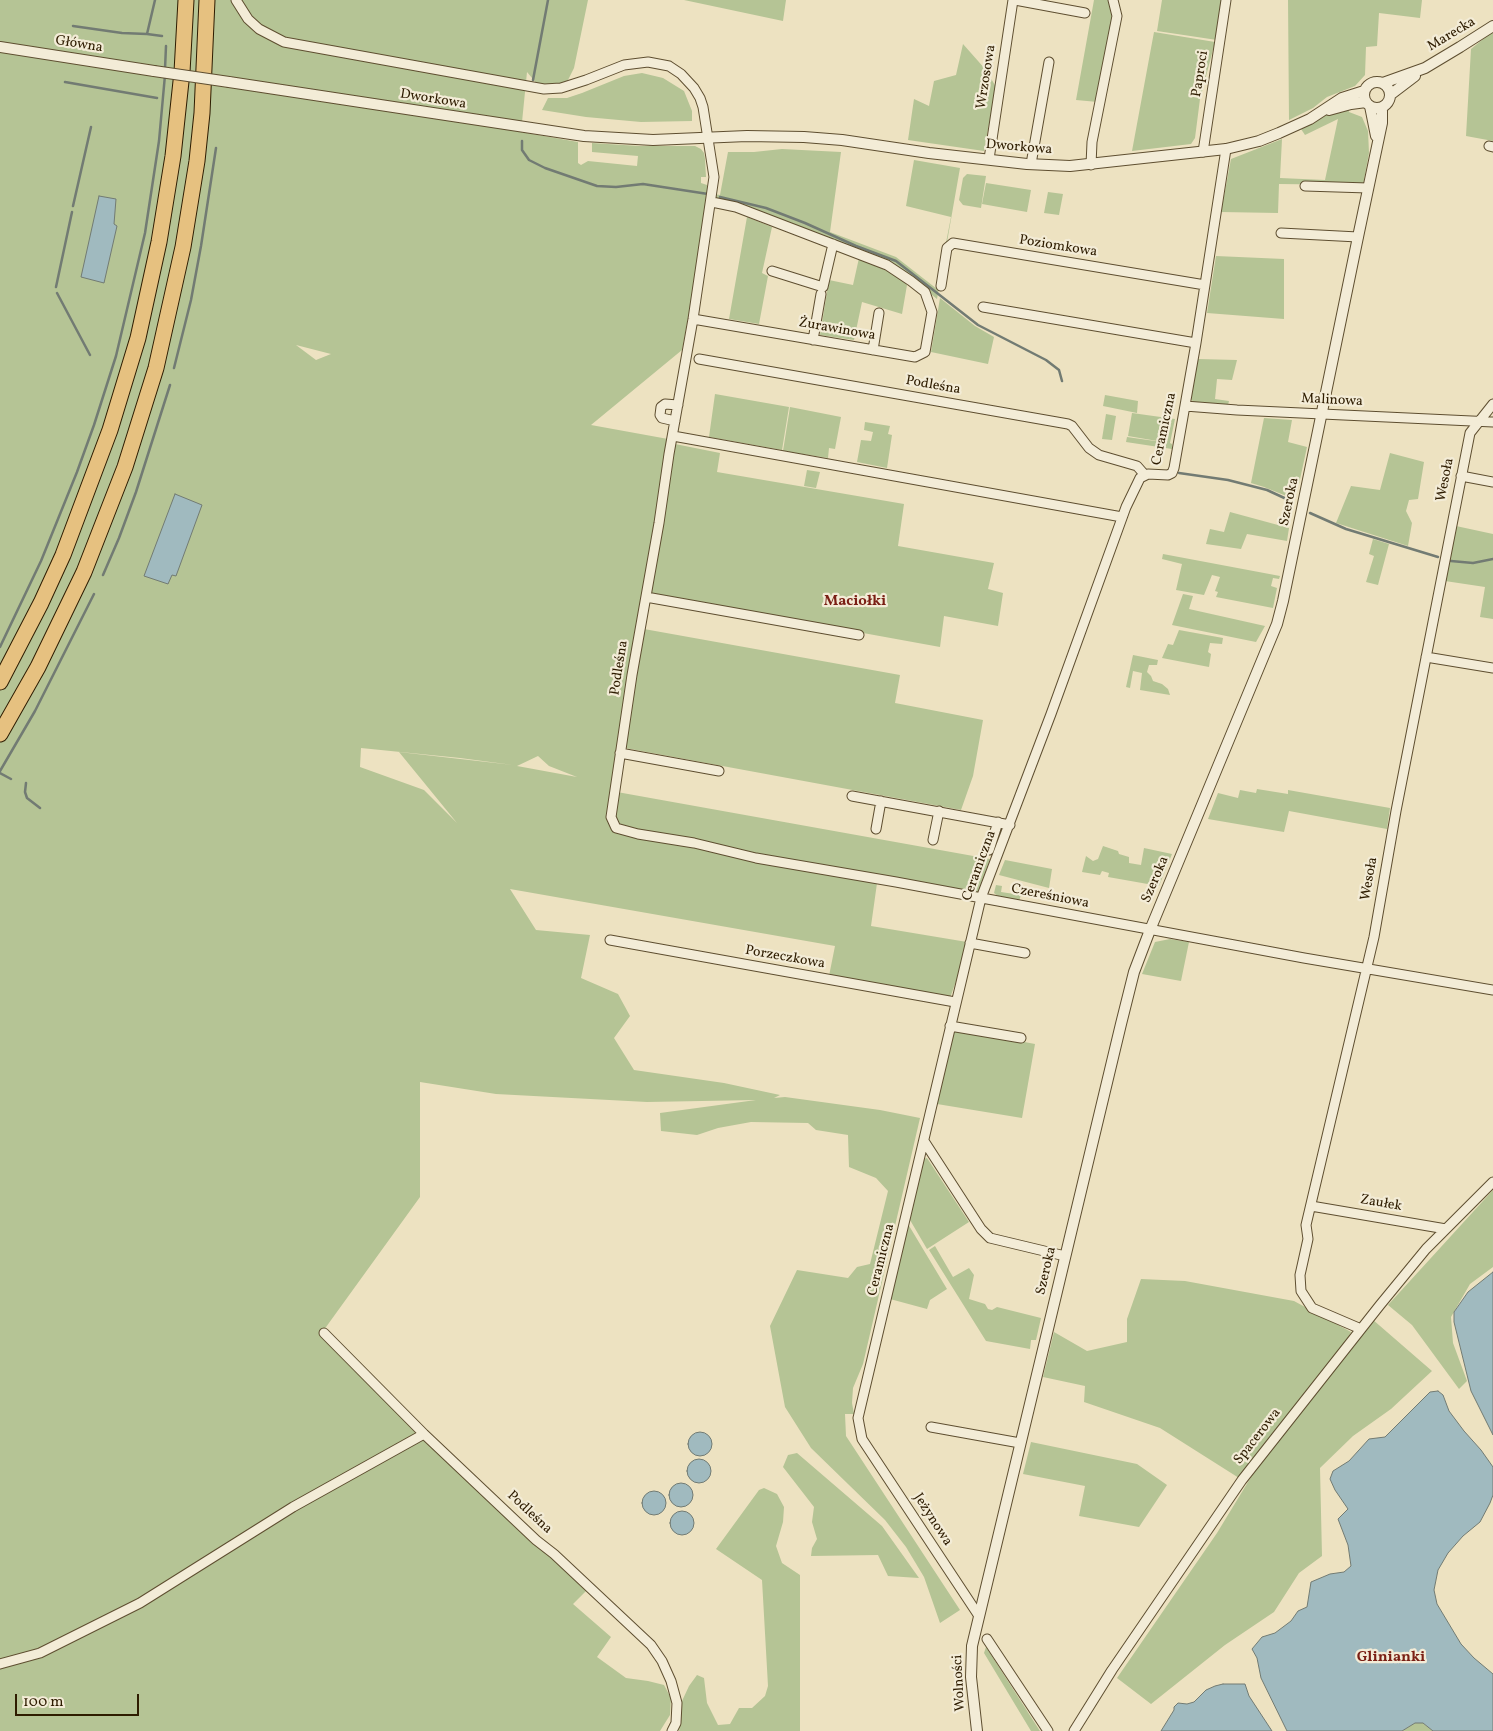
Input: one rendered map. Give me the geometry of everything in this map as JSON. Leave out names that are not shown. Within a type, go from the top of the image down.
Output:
[{"type":"highway","points":[[0,682],[41,603],[63,555],[88,493],[123,390],[147,300],[159,242],[178,110],[186,0]]},
{"type":"highway","points":[[0,734],[38,667],[84,572],[125,467],[162,346],[183,247],[197,161],[202,113],[207,0]]},
{"type":"street","points":[[236,0],[248,19],[259,29],[284,42],[544,89],[561,88],[634,63],[648,62],[669,66],[681,74],[694,88],[703,107],[708,138]]},
{"type":"street","points":[[1014,0],[1085,12]]},
{"type":"street","name":"Wrzosowa","points":[[989,159],[1014,0]]},
{"type":"street","points":[[1091,165],[1092,142],[1117,16],[1113,0]]},
{"type":"street","name":"Paproci","points":[[1203,152],[1226,0]]},
{"type":"street","name":"Marecka","points":[[1383,83],[1424,68],[1460,48],[1493,26]]},
{"type":"street","name":"Główna","points":[[0,46],[154,70]]},
{"type":"street","points":[[1031,164],[1049,62]]},
{"type":"street","name":"Marecka","points":[[1390,95],[1424,68]]},
{"type":"street","name":"Dworkowa","points":[[154,70],[584,136],[653,140],[769,135],[804,136],[1031,164],[1070,166],[1226,150],[1279,133],[1321,112],[1342,98],[1364,91]]},
{"type":"street","points":[[1372,82],[1383,83],[1388,88],[1389,101],[1382,107],[1376,108],[1368,104],[1364,91],[1372,82]]},
{"type":"street","name":"Dworkowa","points":[[1321,112],[1351,104],[1368,104]]},
{"type":"street","name":"Szeroka","points":[[1368,104],[1378,142]]},
{"type":"street","name":"Szeroka","points":[[975,1635],[1134,972],[1277,624],[1378,142],[1382,122],[1382,107]]},
{"type":"street","name":"Podleśna","points":[[611,817],[712,202],[714,177],[708,138]]},
{"type":"street","name":"Ceramiczna","points":[[862,1438],[858,1418],[981,898],[1052,714],[1122,517],[1140,478],[1144,474],[1168,475],[1172,473],[1196,343],[1226,150]]},
{"type":"street","points":[[1305,186],[1368,188]]},
{"type":"street","points":[[712,202],[736,207],[833,244],[824,287],[772,271]]},
{"type":"street","points":[[1281,233],[1358,237]]},
{"type":"street","name":"Poziomkowa","points":[[941,286],[947,248],[953,243],[1205,285]]},
{"type":"street","name":"Żurawinowa","points":[[693,320],[915,357],[925,352],[932,312],[925,292],[898,271],[833,244]]},
{"type":"street","points":[[814,340],[821,294]]},
{"type":"street","points":[[984,307],[1196,343]]},
{"type":"street","points":[[874,350],[880,313]]},
{"type":"street","name":"Podleśna","points":[[699,358],[1068,424],[1072,426],[1089,448],[1099,455],[1137,466],[1144,474]]},
{"type":"street","points":[[675,421],[662,418],[660,415],[661,407],[665,404],[678,405]]},
{"type":"street","name":"Wesoła","points":[[1361,1329],[1312,1308],[1301,1291],[1300,1275],[1308,1239],[1306,1225],[1367,968],[1470,434],[1477,422],[1493,404]]},
{"type":"street","name":"Malinowa","points":[[1185,406],[1493,422]]},
{"type":"street","points":[[672,438],[1000,500]]},
{"type":"street","points":[[672,438],[1122,517]]},
{"type":"street","points":[[1461,476],[1493,482]]},
{"type":"street","points":[[646,597],[859,635]]},
{"type":"street","points":[[1426,657],[1493,668]]},
{"type":"street","points":[[620,753],[719,771]]},
{"type":"street","points":[[852,796],[1010,824]]},
{"type":"street","points":[[876,829],[881,801]]},
{"type":"street","points":[[933,840],[939,811]]},
{"type":"street","name":"Czereśniowa","points":[[611,817],[616,828],[638,834],[694,843],[756,858],[1304,958],[1493,990]]},
{"type":"street","points":[[989,850],[998,822]]},
{"type":"street","name":"Porzeczkowa","points":[[610,940],[955,1002]]},
{"type":"street","points":[[970,943],[1025,953]]},
{"type":"street","points":[[950,1026],[1021,1038]]},
{"type":"street","points":[[924,1141],[980,1229],[990,1238],[1065,1256]]},
{"type":"street","name":"Spacerowa","points":[[1074,1731],[1112,1670],[1242,1480],[1420,1256],[1493,1182]]},
{"type":"street","name":"Zaułek","points":[[1310,1206],[1446,1230]]},
{"type":"street","name":"Podleśna","points":[[324,1333],[424,1434],[651,1645],[672,1681],[676,1703],[676,1723],[672,1731]]},
{"type":"street","points":[[931,1427],[1020,1444]]},
{"type":"street","points":[[0,1664],[40,1653],[140,1603],[294,1507],[424,1434]]},
{"type":"street","name":"Jeżynowa","points":[[862,1438],[979,1616]]},
{"type":"street","name":"Wolności","points":[[975,1635],[971,1677],[977,1731]]},
{"type":"street","points":[[987,1639],[1048,1731]]},
{"type":"green space","points":[[0,0],[588,0],[574,68],[566,84],[537,84],[527,72],[521,132],[578,142],[578,163],[581,165],[588,161],[637,166],[638,156],[592,152],[592,143],[639,146],[695,146],[701,149],[705,159],[706,177],[701,177],[701,183],[707,185],[708,193],[720,195],[728,152],[782,149],[841,152],[830,232],[896,257],[937,289],[951,217],[906,206],[914,160],[960,168],[937,299],[900,269],[747,208],[709,206],[682,350],[591,425],[668,439],[675,444],[720,453],[717,472],[904,504],[898,546],[994,563],[988,589],[1003,593],[998,626],[944,616],[940,647],[649,594],[644,629],[900,675],[895,703],[983,720],[973,776],[961,810],[625,748],[617,792],[990,859],[977,894],[878,876],[871,926],[967,942],[950,998],[829,976],[835,946],[510,889],[536,930],[590,935],[581,978],[618,994],[630,1016],[614,1038],[634,1070],[724,1083],[780,1095],[774,1098],[785,1097],[880,1110],[920,1118],[863,1364],[853,1388],[852,1403],[854,1414],[845,1414],[846,1436],[960,1610],[940,1623],[924,1577],[906,1547],[885,1520],[811,1448],[785,1407],[770,1326],[797,1270],[848,1278],[857,1267],[870,1264],[888,1191],[876,1178],[849,1167],[848,1135],[816,1130],[808,1123],[751,1122],[718,1128],[697,1135],[661,1131],[660,1113],[756,1100],[647,1102],[496,1094],[420,1082],[420,1197],[321,1334],[587,1590],[573,1604],[611,1637],[597,1657],[626,1678],[664,1685],[671,1698],[670,1715],[660,1731],[0,1731]],"holes":[[[296,345],[331,354],[316,360]],[[361,748],[460,758],[513,765],[399,752],[457,823],[424,790],[360,767]],[[538,756],[549,766],[577,777],[517,766]]]},
{"type":"green space","points":[[684,0],[786,0],[783,21]]},
{"type":"green space","points":[[1094,0],[1111,0],[1115,15],[1098,102],[1076,100]]},
{"type":"green space","points":[[1162,0],[1222,0],[1217,40],[1157,31]]},
{"type":"green space","points":[[1288,0],[1422,0],[1420,18],[1379,13],[1377,46],[1366,47],[1365,75],[1355,86],[1327,97],[1313,108],[1289,120]]},
{"type":"green space","points":[[1493,31],[1493,141],[1466,136],[1471,49]]},
{"type":"green space","points":[[1154,32],[1215,42],[1200,99],[1195,138],[1191,144],[1132,151]]},
{"type":"green space","points":[[963,44],[986,70],[996,87],[984,151],[908,140],[914,99],[929,106],[934,81],[956,75]]},
{"type":"green space","points":[[642,73],[663,78],[684,91],[692,111],[692,121],[641,122],[586,117],[542,110],[548,98],[567,98],[624,76]]},
{"type":"green space","points":[[1348,107],[1349,112],[1362,117],[1368,131],[1369,153],[1363,185],[1279,184],[1278,213],[1221,212],[1231,159],[1282,139],[1280,178],[1325,180],[1338,119],[1305,135],[1301,129],[1330,113]]},
{"type":"green space","points":[[967,174],[986,176],[981,208],[963,205],[959,200],[963,178]]},
{"type":"green space","points":[[986,183],[1031,190],[1027,212],[982,204]]},
{"type":"green space","points":[[1048,192],[1063,194],[1059,215],[1044,213]]},
{"type":"green space","points":[[747,217],[772,227],[762,273],[768,276],[759,324],[729,319]]},
{"type":"green space","points":[[1216,256],[1284,259],[1284,319],[1207,313]]},
{"type":"green space","points":[[859,258],[896,275],[907,285],[902,314],[862,302],[854,340],[820,335],[829,280],[853,285]]},
{"type":"green space","points":[[940,298],[975,326],[994,337],[988,364],[931,352]]},
{"type":"green space","points":[[1198,359],[1237,360],[1232,380],[1217,379],[1215,399],[1229,401],[1228,405],[1194,403],[1191,399]]},
{"type":"green space","points":[[715,394],[789,407],[782,450],[709,437]]},
{"type":"green space","points":[[1105,395],[1138,401],[1137,413],[1103,406]]},
{"type":"green space","points":[[790,407],[841,417],[835,449],[829,448],[828,458],[783,451]]},
{"type":"green space","points":[[1132,413],[1175,419],[1170,443],[1172,444],[1172,449],[1126,442],[1127,437],[1169,443],[1128,436]]},
{"type":"green space","points":[[1106,414],[1116,416],[1112,440],[1102,439]]},
{"type":"green space","points":[[1264,418],[1292,420],[1288,442],[1307,447],[1299,484],[1292,483],[1289,497],[1251,483]]},
{"type":"green space","points":[[865,422],[890,426],[888,434],[892,435],[887,468],[857,462],[861,440],[871,441],[873,432],[864,430]]},
{"type":"green space","points":[[1390,453],[1424,462],[1418,499],[1409,500],[1406,511],[1412,523],[1408,546],[1336,523],[1351,486],[1380,490]]},
{"type":"green space","points":[[807,470],[820,472],[816,488],[804,486]]},
{"type":"green space","points":[[1230,512],[1289,528],[1287,541],[1247,534],[1241,549],[1206,544],[1210,529],[1224,532]]},
{"type":"green space","points":[[1456,526],[1493,534],[1493,619],[1480,617],[1485,587],[1445,581]]},
{"type":"green space","points":[[1373,539],[1389,544],[1378,585],[1366,582],[1374,556],[1369,554]]},
{"type":"green space","points":[[1163,554],[1280,576],[1279,579],[1273,578],[1271,586],[1277,588],[1273,608],[1216,597],[1218,592],[1215,591],[1220,577],[1212,575],[1204,595],[1176,590],[1182,564],[1162,559]]},
{"type":"green space","points":[[1183,594],[1193,596],[1189,609],[1265,626],[1256,642],[1172,625]]},
{"type":"green space","points":[[1179,630],[1223,638],[1222,644],[1210,643],[1208,652],[1211,654],[1209,667],[1162,658],[1168,644],[1173,645]]},
{"type":"green space","points":[[1133,655],[1158,660],[1157,665],[1149,665],[1147,672],[1153,681],[1162,684],[1168,689],[1170,695],[1140,690],[1142,673],[1133,671],[1130,688],[1126,687]]},
{"type":"green space","points":[[1257,789],[1288,794],[1288,790],[1390,808],[1387,829],[1289,811],[1284,832],[1208,819],[1218,793],[1238,798],[1240,790],[1256,793]]},
{"type":"green space","points":[[1103,846],[1129,857],[1129,863],[1141,865],[1144,848],[1172,854],[1159,886],[1108,877],[1109,873],[1102,871],[1100,875],[1082,872],[1086,856],[1093,861],[1098,859]]},
{"type":"green space","points":[[1005,860],[1052,869],[1049,888],[999,875]]},
{"type":"green space","points":[[996,885],[1002,886],[1001,892],[1021,895],[1019,901],[999,897],[994,893]]},
{"type":"green space","points":[[1170,939],[1189,942],[1181,981],[1142,974],[1155,942]]},
{"type":"green space","points":[[955,1029],[1035,1044],[1022,1118],[937,1104]]},
{"type":"green space","points":[[927,1158],[969,1222],[927,1249],[910,1220],[923,1159]]},
{"type":"green space","points":[[1493,1190],[1493,1267],[1470,1284],[1451,1317],[1453,1343],[1467,1381],[1459,1389],[1412,1325],[1388,1305]]},
{"type":"green space","points":[[908,1224],[947,1289],[930,1300],[927,1309],[890,1299]]},
{"type":"green space","points":[[935,1246],[953,1277],[969,1268],[974,1275],[969,1299],[985,1304],[988,1309],[992,1310],[997,1307],[1041,1318],[1036,1340],[1031,1340],[1030,1349],[986,1341],[929,1250]]},
{"type":"green space","points":[[1141,1279],[1185,1281],[1294,1301],[1351,1332],[1344,1346],[1239,1478],[1160,1428],[1084,1402],[1085,1386],[1043,1377],[1054,1332],[1087,1351],[1127,1342],[1127,1319]]},
{"type":"green space","points":[[1372,1319],[1432,1371],[1391,1409],[1353,1436],[1320,1468],[1322,1556],[1299,1573],[1274,1612],[1225,1645],[1151,1704],[1117,1678],[1217,1533],[1262,1459]]},
{"type":"green space","points":[[1031,1442],[1137,1464],[1167,1485],[1139,1527],[1079,1516],[1085,1486],[1023,1474]]},
{"type":"green space","points":[[797,1453],[882,1526],[919,1578],[888,1576],[878,1555],[811,1556],[812,1548],[817,1539],[812,1522],[814,1507],[783,1467],[788,1455]]},
{"type":"green space","points":[[764,1488],[777,1494],[784,1507],[783,1522],[776,1546],[782,1563],[800,1575],[800,1731],[679,1731],[682,1701],[697,1675],[704,1678],[707,1703],[718,1725],[730,1724],[739,1708],[752,1708],[765,1696],[768,1686],[762,1580],[716,1549],[759,1490]]},
{"type":"green space","points":[[986,1647],[1040,1731],[1031,1731],[984,1653]]},
{"type":"green space","points":[[1415,1723],[1423,1723],[1433,1731],[1402,1731]]},
{"type":"water","points":[[99,196],[116,199],[114,224],[117,226],[104,283],[81,277]]},
{"type":"water","points":[[175,494],[202,505],[176,576],[172,575],[168,584],[144,576]]},
{"type":"water","points":[[1493,1272],[1493,1435],[1471,1391],[1454,1322],[1454,1312],[1468,1292]]},
{"type":"water","points":[[1438,1391],[1443,1395],[1449,1411],[1493,1467],[1493,1495],[1490,1503],[1480,1522],[1463,1536],[1448,1553],[1438,1570],[1434,1590],[1437,1604],[1461,1644],[1493,1674],[1493,1731],[1433,1731],[1423,1723],[1415,1723],[1402,1731],[1287,1731],[1261,1678],[1257,1658],[1252,1649],[1262,1637],[1275,1633],[1291,1621],[1298,1611],[1307,1607],[1311,1582],[1330,1574],[1344,1572],[1351,1566],[1348,1545],[1338,1519],[1348,1509],[1330,1479],[1333,1471],[1349,1461],[1369,1439],[1385,1437],[1430,1392]]},
{"type":"water","points":[[700,1432],[705,1433],[711,1439],[711,1449],[705,1455],[700,1456],[695,1455],[689,1449],[688,1444],[689,1439],[695,1433]]},
{"type":"water","points":[[699,1459],[704,1460],[710,1466],[710,1476],[704,1482],[699,1483],[694,1482],[688,1476],[687,1471],[688,1466],[694,1460]]},
{"type":"water","points":[[681,1483],[686,1484],[692,1490],[692,1500],[686,1506],[681,1507],[676,1506],[670,1500],[669,1495],[670,1490],[676,1484]]},
{"type":"water","points":[[654,1491],[659,1492],[665,1498],[665,1508],[659,1514],[654,1515],[649,1514],[643,1508],[642,1503],[643,1498],[649,1492]]},
{"type":"water","points":[[682,1511],[687,1512],[693,1518],[693,1528],[687,1534],[682,1535],[677,1534],[671,1528],[670,1523],[671,1518],[677,1512]]},
{"type":"water","points":[[1223,1684],[1245,1684],[1249,1696],[1272,1731],[1161,1731],[1178,1703],[1187,1704],[1194,1702],[1206,1690]]},
{"type":"waterway","points":[[155,0],[147,34],[162,36]]},
{"type":"waterway","points":[[533,80],[548,0]]},
{"type":"waterway","points":[[73,26],[122,33],[147,34]]},
{"type":"waterway","points":[[165,69],[166,46]]},
{"type":"waterway","points":[[0,647],[41,561],[77,472],[116,356],[145,233],[159,141],[165,75]]},
{"type":"waterway","points":[[65,82],[157,98]]},
{"type":"waterway","points":[[73,206],[91,127]]},
{"type":"waterway","points":[[522,141],[522,150],[529,160],[545,168],[597,186],[616,187],[643,184],[708,194]]},
{"type":"waterway","points":[[174,368],[191,300],[216,148]]},
{"type":"waterway","points":[[720,197],[766,208],[896,261],[978,325],[1046,360],[1059,370],[1062,381]]},
{"type":"waterway","points":[[56,287],[72,212]]},
{"type":"waterway","points":[[57,293],[90,355]]},
{"type":"waterway","points":[[103,575],[136,492],[170,385]]},
{"type":"waterway","points":[[1179,473],[1228,480],[1267,490],[1293,502]]},
{"type":"waterway","points":[[1310,513],[1346,529],[1438,557]]},
{"type":"waterway","points":[[1451,561],[1473,563],[1493,559]]},
{"type":"waterway","points":[[0,771],[35,711],[94,594]]},
{"type":"waterway","points":[[0,773],[11,779]]},
{"type":"waterway","points":[[26,783],[25,792],[27,798],[40,808]]},
{"type":"district","name":"Maciołki","points":[[855,602]]},
{"type":"district","name":"Glinianki","points":[[1391,1658]]}]
